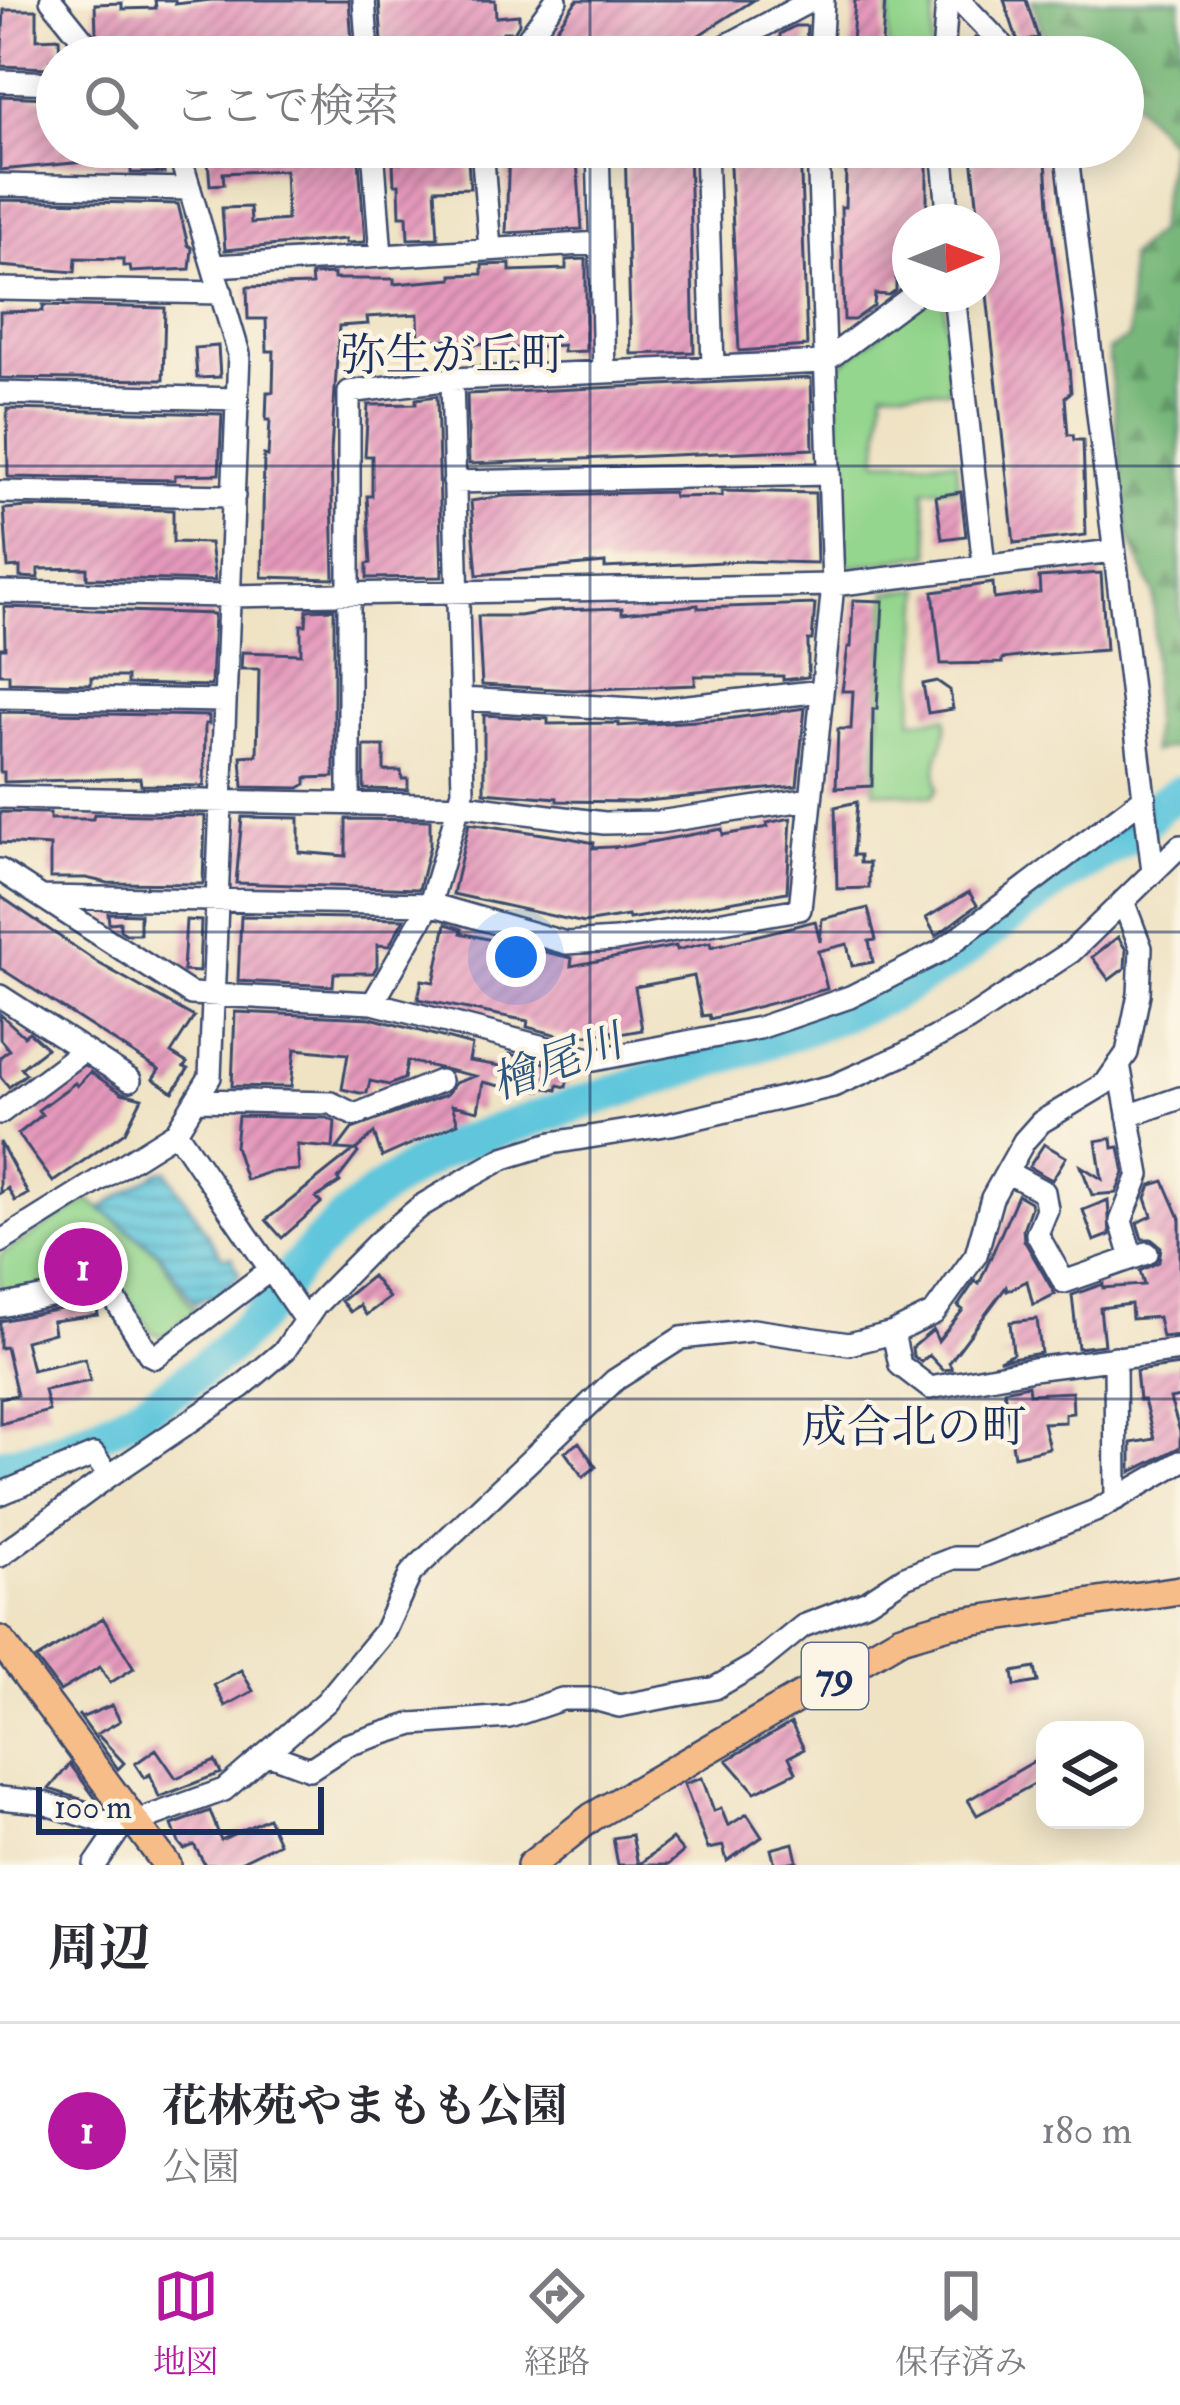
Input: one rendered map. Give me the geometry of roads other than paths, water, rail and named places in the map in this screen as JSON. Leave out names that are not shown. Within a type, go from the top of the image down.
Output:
[{"type":"main road","name":"79","points":[[531,1865],[592,1817],[901,1637],[949,1624],[1180,1590]]},
{"type":"main road","points":[[0,1640],[128,1824],[167,1865]]},
{"type":"street","points":[[51,0],[80,36]]},
{"type":"street","points":[[364,0],[367,36]]},
{"type":"street","points":[[529,36],[556,0]]},
{"type":"street","points":[[744,36],[812,0]]},
{"type":"street","points":[[821,36],[823,0]]},
{"type":"street","points":[[944,36],[946,0]]},
{"type":"street","points":[[959,0],[994,36]]},
{"type":"street","points":[[0,81],[36,82]]},
{"type":"street","points":[[0,1242],[176,1132],[210,1077],[239,354],[183,168]]},
{"type":"street","points":[[375,168],[381,256]]},
{"type":"street","points":[[484,168],[490,249]]},
{"type":"street","points":[[599,168],[604,370]]},
{"type":"street","points":[[707,168],[713,366]]},
{"type":"street","points":[[42,897],[430,904],[566,943],[616,940],[800,909],[832,585],[819,168]]},
{"type":"street","points":[[944,168],[947,204]]},
{"type":"street","points":[[1068,168],[1153,872]]},
{"type":"street","points":[[0,184],[190,189]]},
{"type":"street","points":[[214,266],[601,242]]},
{"type":"street","points":[[0,289],[222,293]]},
{"type":"street","points":[[349,804],[349,392],[452,379],[824,362],[892,311]]},
{"type":"street","points":[[956,312],[984,566]]},
{"type":"street","points":[[374,1004],[430,904],[460,807],[452,379]]},
{"type":"street","points":[[0,393],[238,398]]},
{"type":"street","points":[[454,482],[828,474]]},
{"type":"street","points":[[0,491],[234,496]]},
{"type":"street","points":[[0,592],[230,596],[832,585],[1112,551]]},
{"type":"street","points":[[461,700],[652,710],[822,691]]},
{"type":"street","points":[[0,698],[225,701]]},
{"type":"street","points":[[0,797],[460,807],[604,823],[659,822],[811,799]]},
{"type":"street","points":[[0,870],[191,994],[374,1004],[593,1060],[759,1028],[850,997],[941,951],[1145,797]]},
{"type":"street","points":[[0,1556],[109,1475],[241,1387],[285,1350],[302,1315],[421,1207],[504,1159],[552,1143],[671,1124],[833,1086],[902,1056],[968,1020],[1071,952],[1180,846]]},
{"type":"street","points":[[95,1865],[128,1824],[224,1790],[269,1754],[355,1672],[384,1632],[411,1574],[615,1380],[681,1338],[754,1330],[849,1344],[893,1333],[934,1313],[976,1255],[992,1198],[1024,1141],[1041,1122],[1106,1083],[1127,1054],[1142,948],[1123,901]]},
{"type":"street","points":[[0,996],[130,1080]]},
{"type":"street","points":[[0,1113],[84,1050]]},
{"type":"street","points":[[1007,1172],[1044,1192],[1047,1209],[1037,1234],[1064,1282],[1140,1255],[1121,1221],[1139,1175],[1119,1064]]},
{"type":"street","points":[[196,1100],[331,1102],[355,1114],[440,1081]]},
{"type":"street","points":[[1128,1116],[1180,1098]]},
{"type":"street","points":[[176,1132],[302,1315]]},
{"type":"street","points":[[0,1306],[106,1286],[155,1357],[271,1272]]},
{"type":"street","points":[[893,1333],[900,1365],[930,1388],[1180,1350]]},
{"type":"street","points":[[1115,1358],[1116,1499]]},
{"type":"street","points":[[0,1494],[94,1455],[109,1475]]},
{"type":"street","points":[[269,1754],[310,1769],[347,1745],[413,1724],[509,1717],[562,1699],[619,1706],[715,1688],[755,1665],[803,1626],[868,1601],[905,1577],[955,1558],[977,1558],[1055,1529],[1180,1462]]},
{"type":"street","points":[[0,1798],[40,1802],[128,1824]]},
{"type":"water","points":[[167,1171],[223,1258],[231,1256],[239,1274],[213,1300],[210,1295],[195,1304],[159,1252],[101,1208]]},
{"type":"waterway","name":"檜尾川","points":[[0,1465],[110,1428],[178,1387],[238,1338],[333,1230],[392,1182],[435,1155],[793,1033],[890,995],[951,960],[1058,880],[1133,834],[1160,805],[1180,793]]},
{"type":"place","name":"花林苑やまもも公園","points":[[83,1267]]},
{"type":"district","name":"弥生が丘町","points":[[453,356]]},
{"type":"district","name":"成合北の町","points":[[914,1428]]}]
